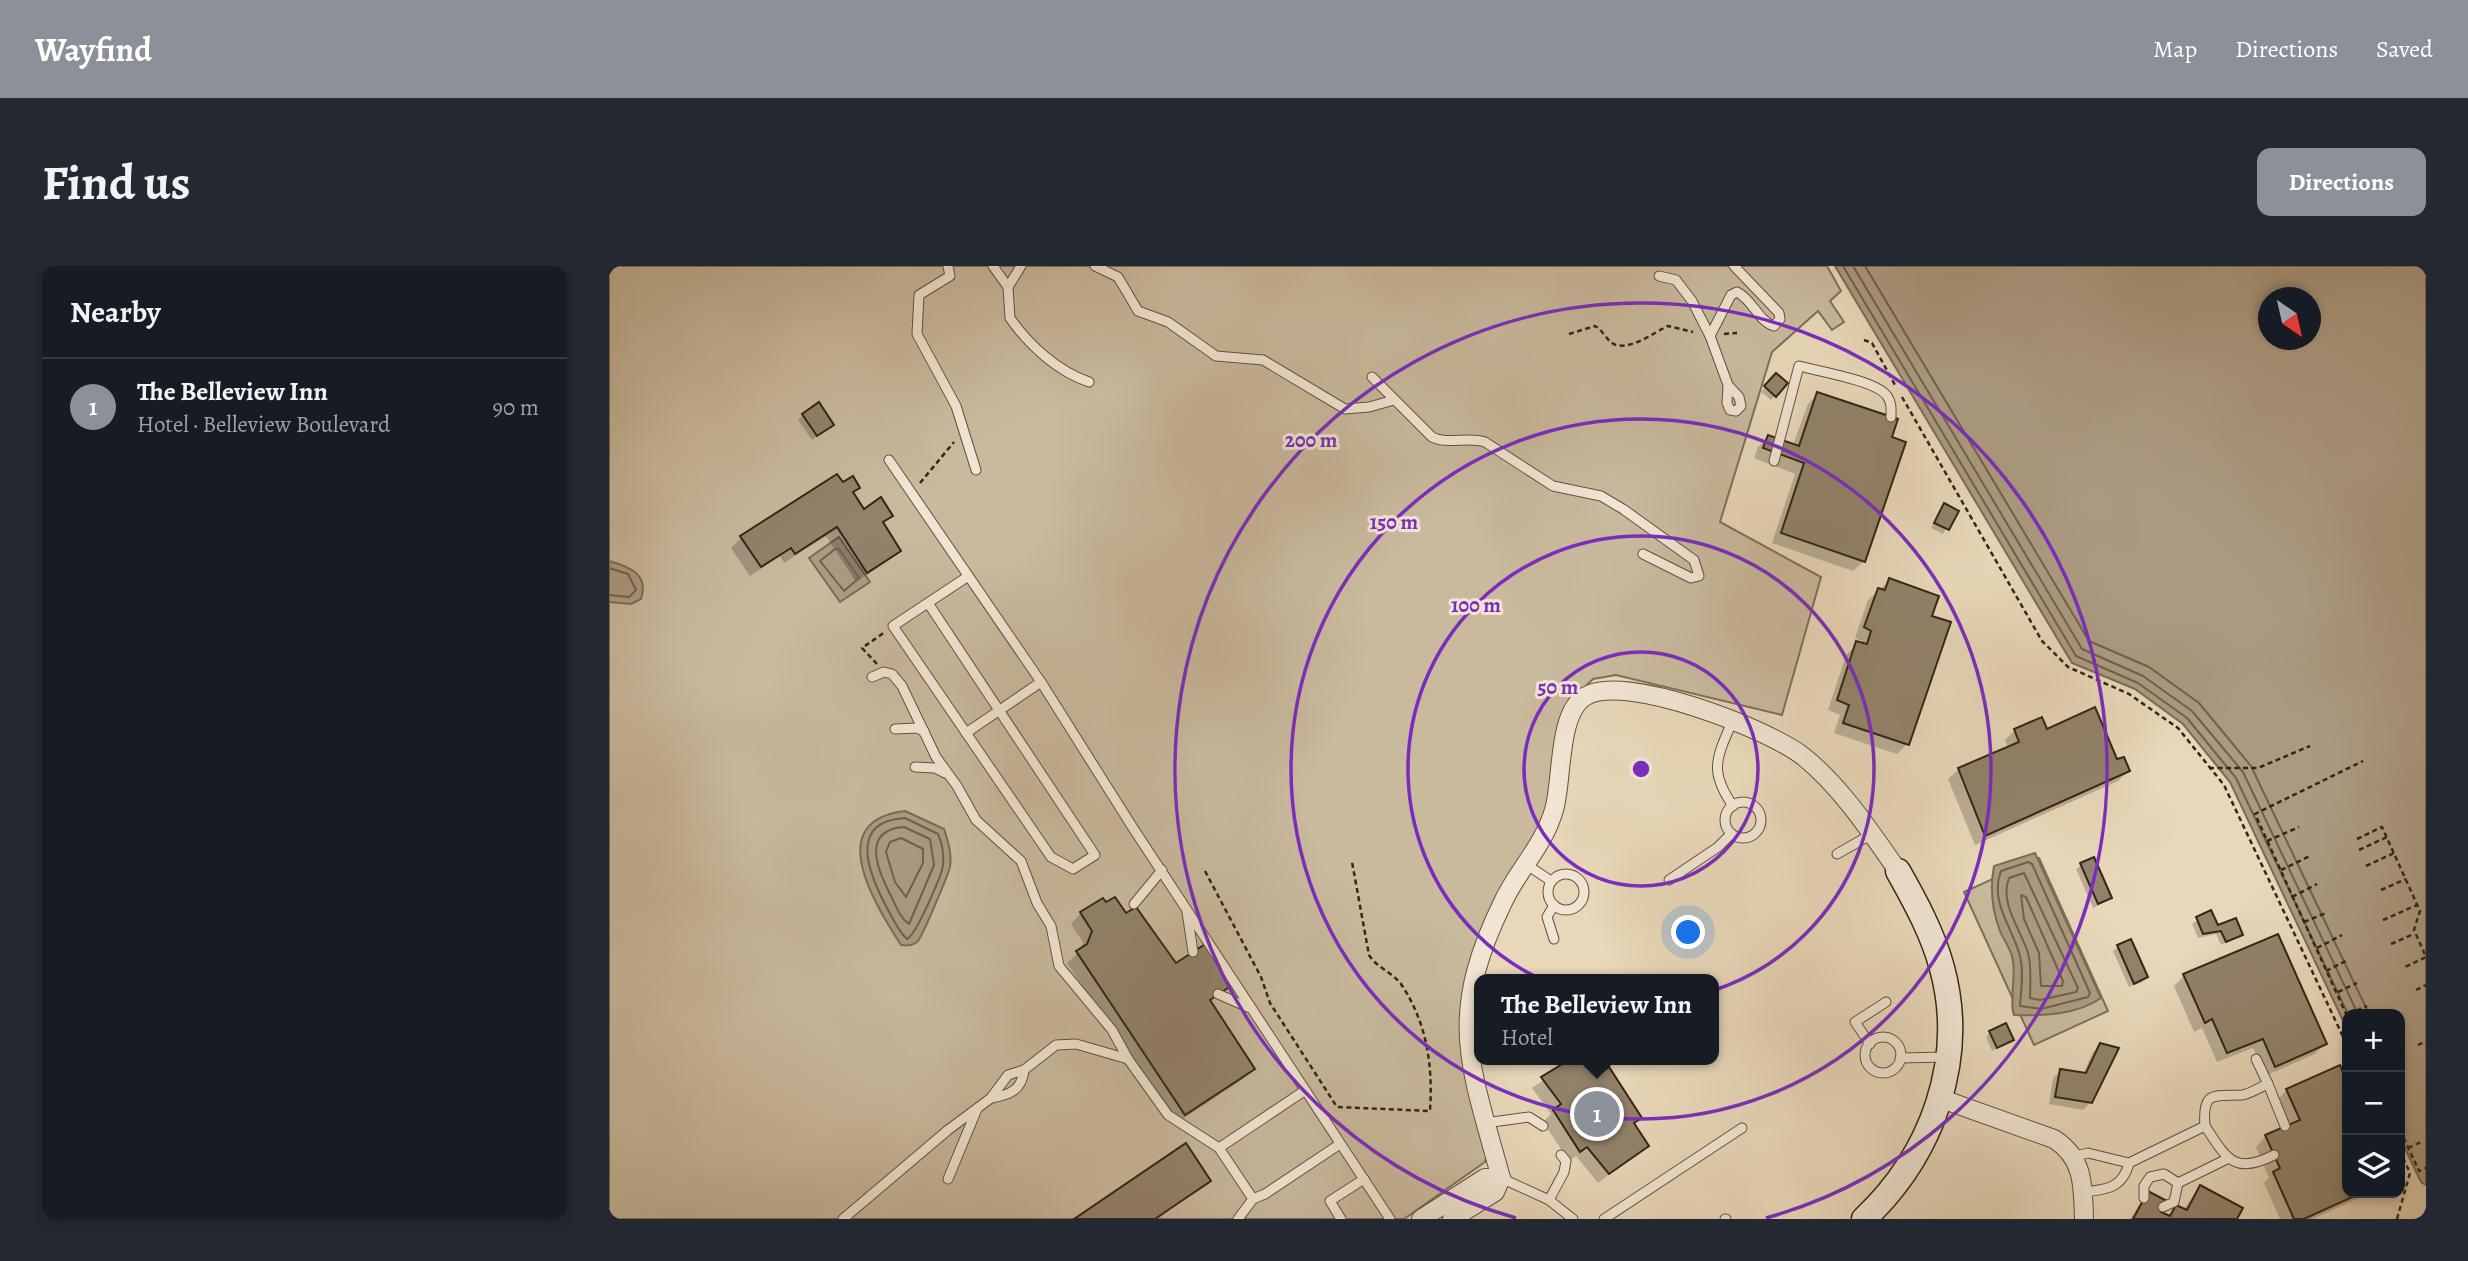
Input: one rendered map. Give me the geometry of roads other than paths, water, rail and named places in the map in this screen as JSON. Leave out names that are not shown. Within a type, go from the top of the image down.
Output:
[{"type":"street","points":[[1478,974],[1484,944],[1505,898],[1541,843],[1554,810],[1566,730],[1572,709],[1583,697],[1600,689],[1617,688],[1657,695],[1732,722],[1802,755],[1844,798],[1898,871],[1928,929],[1942,967],[1949,1004],[1948,1056],[1942,1099],[1917,1154],[1891,1193],[1864,1219]]},
{"type":"street","points":[[1452,1219],[1495,1192],[1501,1178],[1468,1050],[1474,997]]},
{"type":"street","points":[[1942,1099],[2054,1139],[2075,1156],[2083,1192],[2084,1219]]},
{"type":"street","points":[[1421,1219],[1485,1178],[1501,1178]]},
{"type":"lane","points":[[948,266],[950,276],[919,295],[916,334],[965,429],[977,470]]},
{"type":"lane","points":[[993,266],[1008,287],[1010,318],[1015,325],[1066,374],[1089,382]]},
{"type":"lane","points":[[1008,287],[1021,266]]},
{"type":"lane","points":[[1095,266],[1118,277],[1138,311],[1168,322],[1216,356],[1263,360],[1345,409],[1369,407],[1394,400]]},
{"type":"lane","points":[[1709,335],[1725,304],[1737,292],[1745,296],[1765,323],[1774,326],[1780,319],[1779,313],[1734,266]]},
{"type":"lane","points":[[1659,276],[1677,280],[1709,335],[1728,385]]},
{"type":"lane","points":[[1773,461],[1799,366],[1868,385],[1886,393],[1891,405],[1891,417]]},
{"type":"lane","points":[[1372,377],[1438,440],[1485,442],[1553,486],[1601,496],[1694,560],[1699,576],[1691,578],[1643,554]]},
{"type":"lane","points":[[889,460],[910,495],[1041,682],[1304,1091],[1390,1219]]},
{"type":"lane","points":[[928,603],[1095,855],[1073,869],[1051,857],[893,626],[967,577]]},
{"type":"lane","points":[[872,677],[884,672],[892,674],[902,686],[947,774],[976,820],[1021,861],[1037,903],[1051,926],[1059,966],[1112,1030],[1128,1059],[1168,1115],[1219,1148],[1253,1199]]},
{"type":"lane","points":[[966,733],[1041,682]]},
{"type":"lane","points":[[1732,722],[1718,754],[1716,772],[1733,806]]},
{"type":"lane","points":[[895,729],[924,731]]},
{"type":"lane","points":[[915,767],[935,768],[947,774]]},
{"type":"lane","points":[[1745,803],[1756,807],[1761,824],[1749,837],[1731,834],[1725,819],[1733,806],[1745,803]]},
{"type":"lane","points":[[1669,880],[1718,847],[1731,834]]},
{"type":"lane","points":[[1837,854],[1872,834]]},
{"type":"lane","points":[[1527,864],[1552,881]]},
{"type":"lane","points":[[1134,904],[1162,870]]},
{"type":"lane","points":[[1561,875],[1572,875],[1581,882],[1584,892],[1576,907],[1565,910],[1554,905],[1548,891],[1552,881],[1561,875]]},
{"type":"lane","points":[[1554,905],[1547,917],[1554,939]]},
{"type":"lane","points":[[1186,907],[1193,952]]},
{"type":"lane","points":[[1218,994],[1252,1009]]},
{"type":"lane","points":[[1870,1044],[1855,1022],[1886,1002]]},
{"type":"lane","points":[[1879,1038],[1890,1039],[1898,1047],[1900,1058],[1889,1072],[1878,1072],[1865,1060],[1870,1044],[1879,1038]]},
{"type":"lane","points":[[991,1098],[998,1084],[1008,1075],[1024,1070],[1056,1045],[1076,1044],[1128,1059]]},
{"type":"lane","points":[[1900,1058],[1948,1056]]},
{"type":"lane","points":[[2256,1059],[2285,1126]]},
{"type":"lane","points":[[843,1219],[991,1098],[1013,1092],[1023,1082],[1024,1070]]},
{"type":"lane","points":[[2268,1084],[2244,1095],[2215,1094],[2207,1099],[2204,1111],[2205,1126],[2227,1159],[2239,1164],[2260,1162],[2274,1155]]},
{"type":"lane","points":[[1219,1148],[1304,1091]]},
{"type":"lane","points":[[948,1179],[978,1108]]},
{"type":"lane","points":[[1485,1123],[1529,1117],[1543,1126]]},
{"type":"lane","points":[[2075,1156],[2088,1153],[2129,1163],[2205,1126]]},
{"type":"lane","points":[[1604,1219],[1742,1128]]},
{"type":"lane","points":[[1238,1219],[1253,1199],[1265,1195],[1340,1144]]},
{"type":"lane","points":[[1549,1200],[1564,1172],[1566,1161],[1561,1154]]},
{"type":"lane","points":[[2178,1183],[2227,1159]]},
{"type":"lane","points":[[2083,1192],[2106,1190],[2117,1185],[2126,1175],[2129,1163]]},
{"type":"lane","points":[[2144,1198],[2144,1186],[2150,1177],[2164,1174],[2178,1183]]},
{"type":"lane","points":[[1501,1178],[1549,1200],[1573,1219]]},
{"type":"lane","points":[[1341,1219],[1330,1201],[1364,1179]]},
{"type":"lane","points":[[2163,1207],[2174,1202],[2178,1183]]},
{"type":"water","points":[[1835,266],[2426,266],[2426,1185],[2421,1182],[2405,1148],[2405,1009],[2342,1009],[2342,1018],[2230,782],[2183,724],[2135,689],[2072,663]]},
{"type":"water","points":[[839,537],[870,582],[840,602],[809,558]]},
{"type":"water","points":[[609,561],[636,573],[642,583],[641,599],[631,604],[609,602]]},
{"type":"water","points":[[905,811],[944,829],[950,857],[950,867],[924,931],[917,942],[907,946],[901,945],[869,887],[862,866],[860,847],[866,830],[880,818]]},
{"type":"water","points":[[2035,853],[2101,998],[2070,1011],[2048,1015],[2014,1015],[2013,961],[1995,915],[1992,882],[1994,866]]},
{"type":"place","name":"The Belleview Inn","points":[[1597,1114]]}]
